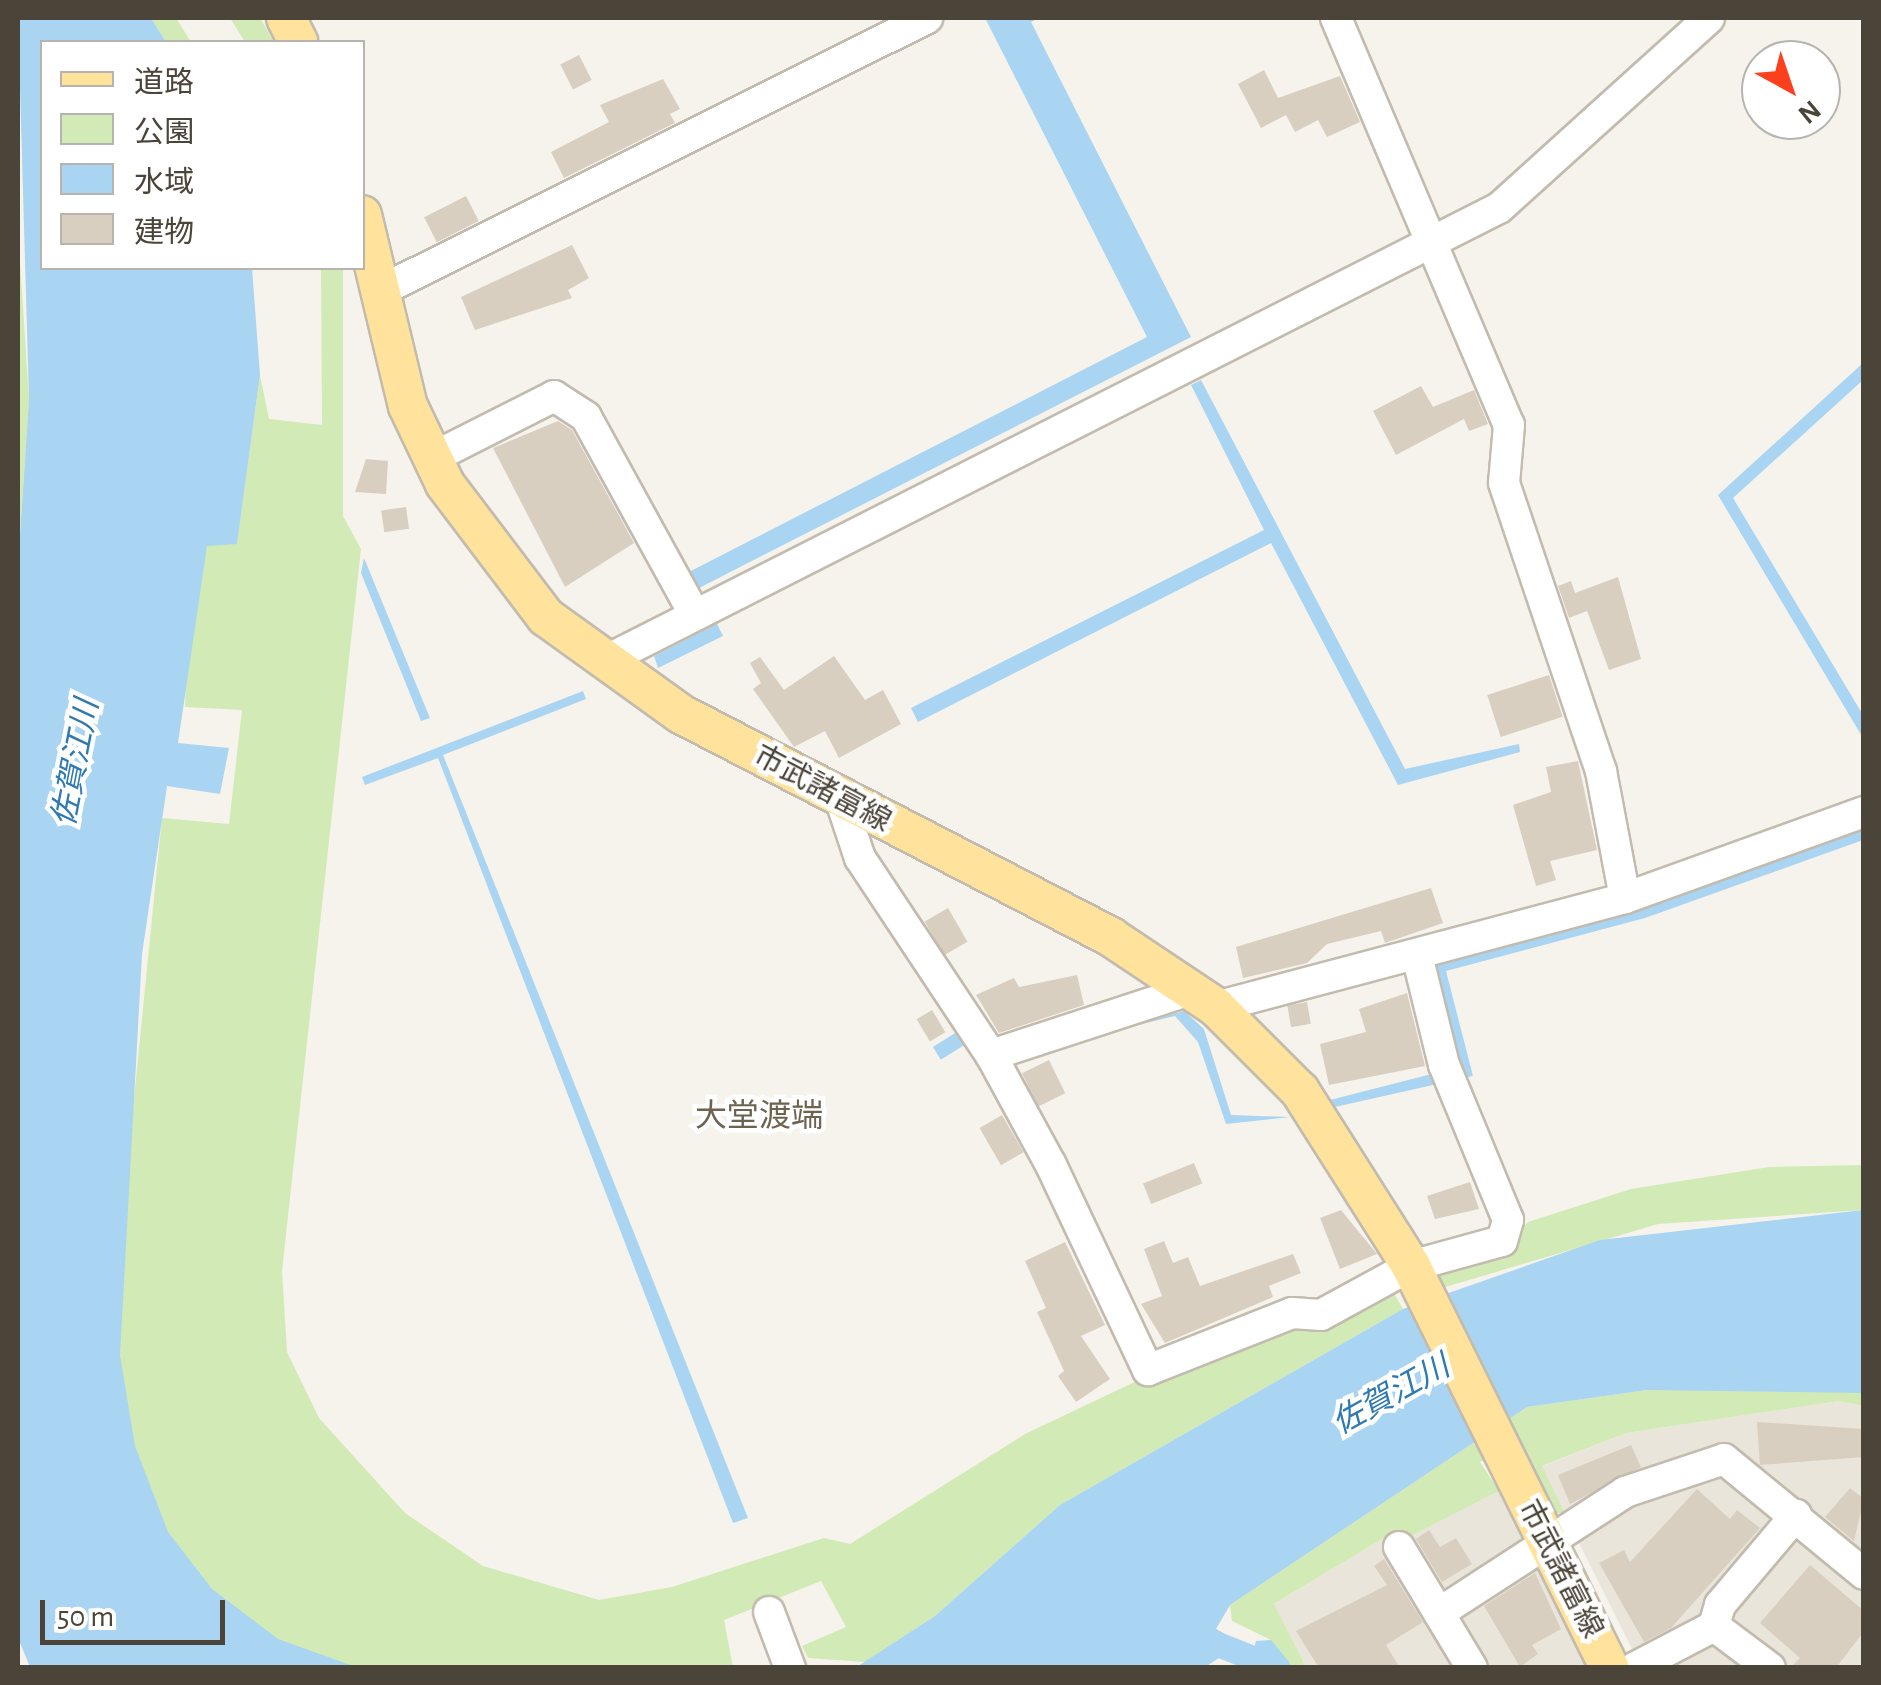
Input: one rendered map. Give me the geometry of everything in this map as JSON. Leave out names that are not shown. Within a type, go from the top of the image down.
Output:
[{"type":"main road","name":"市武諸富線","points":[[365,229],[378,292],[432,458],[492,555],[546,617],[603,662],[842,801],[1111,938],[1203,999],[1310,1105],[1411,1266],[1610,1668]]},
{"type":"street","points":[[378,292],[927,18]]},
{"type":"street","points":[[1336,18],[1510,425],[1504,483],[1602,770],[1625,898]]},
{"type":"street","points":[[603,662],[1499,208],[1710,18]]},
{"type":"street","points":[[432,458],[554,396],[586,417],[705,610]]},
{"type":"street","points":[[842,801],[860,858],[991,1055],[1148,1370],[1292,1313],[1321,1314],[1411,1266],[1494,1246],[1507,1231],[1448,1076],[1417,954]]},
{"type":"street","points":[[991,1055],[1203,999],[1417,954],[1625,898],[1864,812]]},
{"type":"street","points":[[1439,1613],[1625,1492],[1724,1459],[1864,1574]]},
{"type":"street","points":[[1634,1668],[1714,1626],[1720,1605],[1796,1515]]},
{"type":"street","points":[[1398,1548],[1472,1668]]},
{"type":"street","points":[[770,1612],[790,1668]]},
{"type":"street","points":[[1714,1626],[1770,1668]]},
{"type":"shaded area","points":[[1839,1401],[1863,1406],[1863,1667],[1641,1667],[1541,1467],[1626,1433]]},
{"type":"shaded area","points":[[1499,1491],[1597,1667],[1306,1667],[1273,1605],[1397,1530],[1413,1535]]},
{"type":"green space","points":[[151,18],[176,18],[190,40],[165,40]]},
{"type":"green space","points":[[230,18],[260,18],[273,40],[244,40]]},
{"type":"green space","points":[[18,230],[29,399],[18,566]]},
{"type":"green space","points":[[321,270],[343,270],[343,516],[361,549],[282,1271],[287,1352],[319,1418],[405,1513],[483,1566],[599,1600],[672,1587],[824,1538],[850,1544],[1025,1434],[1143,1378],[1393,1292],[1403,1309],[1060,1505],[935,1616],[865,1662],[808,1658],[802,1646],[846,1627],[821,1581],[724,1620],[733,1667],[300,1668],[255,1650],[148,1527],[112,1319],[162,818],[229,824],[242,710],[185,707],[187,640],[207,545],[237,543],[260,375],[269,419],[322,425]]},
{"type":"green space","points":[[1863,1165],[1863,1210],[1658,1224],[1442,1288],[1436,1275],[1506,1248],[1528,1222],[1631,1189],[1769,1167]]},
{"type":"green space","points":[[1836,1388],[1863,1393],[1863,1406],[1839,1401],[1626,1433],[1542,1466],[1564,1512],[1553,1514],[1515,1447],[1480,1462],[1499,1491],[1413,1535],[1397,1530],[1274,1604],[1306,1667],[1289,1667],[1271,1640],[1232,1621],[1230,1605],[1527,1407],[1647,1390]]},
{"type":"water","name":"佐賀江川","points":[[18,18],[151,18],[165,40],[40,40],[40,270],[252,270],[260,375],[237,544],[207,546],[178,743],[229,748],[220,794],[167,786],[142,954],[120,1355],[135,1446],[168,1532],[212,1589],[278,1639],[356,1667],[30,1667],[18,1638],[18,566],[29,399]]},
{"type":"water","points":[[985,18],[1039,18],[1031,22],[1191,337],[699,588],[723,636],[658,668],[654,656],[707,629],[681,576],[1147,337]]},
{"type":"water","points":[[1863,363],[1863,380],[1733,498],[1863,715],[1863,738],[1718,495]]},
{"type":"water","points":[[1201,380],[1405,769],[1519,744],[1520,752],[1398,785],[1271,543],[918,722],[911,708],[1264,530],[1191,385]]},
{"type":"water","points":[[364,558],[430,718],[421,721],[361,573]]},
{"type":"water","points":[[583,691],[586,699],[443,755],[748,1518],[733,1523],[438,758],[365,785],[362,777]]},
{"type":"water","points":[[1863,829],[1863,840],[1645,918],[1446,971],[1473,1076],[1335,1107],[1330,1100],[1459,1067],[1433,964],[1643,908]]},
{"type":"water","points":[[1184,1011],[1204,1029],[1231,1115],[1290,1117],[1226,1124],[1198,1042],[1175,1016],[1109,1032]]},
{"type":"water","points":[[960,1030],[968,1043],[941,1060],[933,1047]]},
{"type":"water","name":"佐賀江川","points":[[1863,1210],[1863,1393],[1647,1390],[1527,1407],[1230,1605],[1216,1629],[1227,1635],[1222,1656],[1205,1667],[855,1668],[935,1616],[1060,1505],[1403,1309],[1600,1240]]},
{"type":"water","points":[[1271,1640],[1289,1667],[1250,1662],[1256,1641]]},
{"type":"building","points":[[579,55],[592,80],[573,89],[560,65]]},
{"type":"building","points":[[1264,70],[1278,98],[1340,76],[1360,122],[1327,137],[1318,120],[1295,132],[1286,115],[1261,128],[1238,84]]},
{"type":"building","points":[[663,79],[680,109],[670,114],[675,123],[564,178],[551,152],[609,122],[600,105]]},
{"type":"building","points":[[466,196],[479,221],[437,242],[424,217]]},
{"type":"building","points":[[572,245],[589,278],[568,290],[572,298],[475,330],[461,297]]},
{"type":"building","points":[[1421,386],[1433,407],[1474,390],[1488,424],[1469,431],[1464,419],[1396,455],[1373,411]]},
{"type":"building","points":[[558,421],[572,430],[634,543],[565,587],[493,448]]},
{"type":"building","points":[[366,459],[388,461],[386,494],[355,492]]},
{"type":"building","points":[[406,507],[409,529],[384,532],[381,510]]},
{"type":"building","points":[[1618,577],[1641,659],[1609,670],[1587,611],[1569,618],[1558,586],[1571,581],[1575,593]]},
{"type":"building","points":[[834,656],[865,700],[883,690],[901,724],[839,758],[825,731],[794,747],[753,689],[761,683],[750,663],[760,657],[784,690]]},
{"type":"building","points":[[1549,675],[1563,717],[1501,737],[1487,695]]},
{"type":"building","points":[[1578,761],[1597,850],[1550,861],[1556,880],[1536,886],[1513,805],[1551,792],[1546,767]]},
{"type":"building","points":[[1431,888],[1443,923],[1385,943],[1381,931],[1327,944],[1307,963],[1243,978],[1236,947]]},
{"type":"building","points":[[948,908],[968,942],[944,955],[925,922]]},
{"type":"building","points":[[1077,975],[1084,1005],[999,1033],[976,995],[1014,978],[1019,987]]},
{"type":"building","points":[[1407,993],[1425,1066],[1329,1085],[1320,1044],[1366,1032],[1359,1009]]},
{"type":"building","points":[[1307,1002],[1311,1024],[1291,1027],[1287,1005]]},
{"type":"building","points":[[932,1010],[945,1032],[930,1042],[917,1019]]},
{"type":"building","points":[[1049,1060],[1065,1093],[1038,1106],[1022,1073]]},
{"type":"building","points":[[1002,1115],[1023,1152],[1001,1165],[979,1128]]},
{"type":"building","points":[[1194,1163],[1202,1183],[1151,1204],[1143,1184]]},
{"type":"building","points":[[1470,1182],[1479,1209],[1435,1219],[1427,1196]]},
{"type":"building","points":[[1341,1210],[1377,1254],[1340,1269],[1320,1218]]},
{"type":"building","points":[[1164,1241],[1173,1263],[1188,1257],[1200,1286],[1293,1254],[1301,1273],[1269,1286],[1273,1297],[1165,1343],[1141,1304],[1162,1296],[1144,1249]]},
{"type":"building","points":[[1065,1242],[1105,1325],[1081,1336],[1110,1379],[1076,1402],[1058,1376],[1064,1371],[1037,1312],[1046,1308],[1025,1261]]},
{"type":"building","points":[[1757,1422],[1864,1429],[1864,1457],[1760,1465]]},
{"type":"building","points":[[1631,1445],[1641,1467],[1570,1504],[1558,1475]]},
{"type":"building","points":[[1850,1488],[1864,1499],[1854,1541],[1825,1517]]},
{"type":"building","points":[[1697,1489],[1730,1519],[1737,1510],[1760,1528],[1671,1628],[1644,1642],[1599,1563],[1624,1550],[1630,1562]]},
{"type":"building","points":[[1429,1530],[1440,1547],[1456,1538],[1472,1564],[1442,1582],[1416,1539]]},
{"type":"building","points":[[1384,1559],[1423,1622],[1386,1645],[1400,1668],[1319,1668],[1296,1631],[1387,1585],[1374,1566]]},
{"type":"building","points":[[1810,1565],[1864,1611],[1864,1631],[1836,1668],[1790,1668],[1800,1658],[1760,1623]]},
{"type":"building","points":[[1535,1573],[1561,1629],[1532,1645],[1538,1654],[1520,1667],[1484,1606]]},
{"type":"waterway","points":[[1195,1635],[1278,1668]]},
{"type":"district","name":"大堂渡端","points":[[759,1116]]}]
